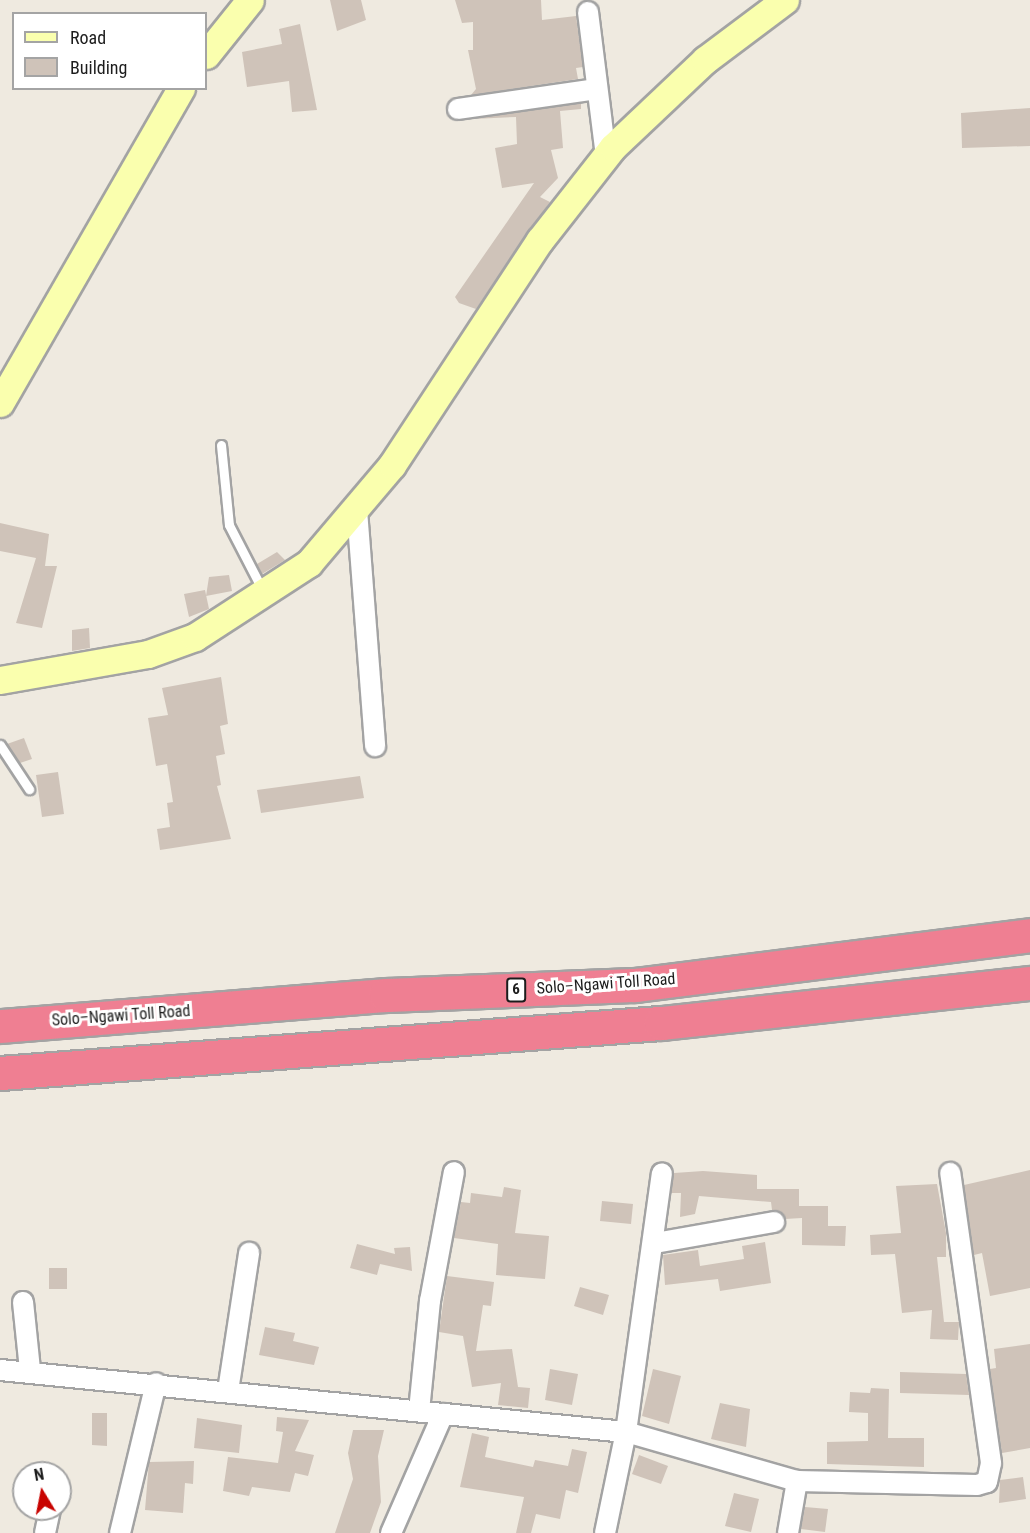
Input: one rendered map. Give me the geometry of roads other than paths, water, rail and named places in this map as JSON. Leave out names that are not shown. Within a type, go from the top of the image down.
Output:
[{"type":"highway","name":"Solo–Ngawi Toll Road","points":[[0,1026],[386,995],[635,985],[1030,935]]},
{"type":"highway","points":[[0,1073],[639,1025],[1030,983]]},
{"type":"street","points":[[0,680],[148,654],[195,637],[265,594],[309,563],[357,510],[540,240],[606,156],[705,60],[785,0]]},
{"type":"street","points":[[207,54],[242,2]]},
{"type":"street","points":[[588,12],[606,156]]},
{"type":"street","points":[[458,109],[596,89]]},
{"type":"street","points":[[0,403],[180,90]]},
{"type":"street","points":[[357,510],[375,746]]},
{"type":"street","points":[[419,1411],[430,1302],[454,1172]]},
{"type":"street","points":[[605,1533],[626,1432],[655,1243],[662,1173]]},
{"type":"street","points":[[0,1370],[30,1370],[626,1432],[796,1481],[954,1486],[987,1482],[991,1474],[950,1173]]},
{"type":"street","points":[[655,1243],[774,1222]]},
{"type":"street","points":[[228,1391],[249,1253]]},
{"type":"street","points":[[23,1302],[30,1370]]},
{"type":"street","points":[[120,1533],[156,1383]]},
{"type":"street","points":[[391,1533],[443,1414]]},
{"type":"street","points":[[788,1533],[796,1481]]},
{"type":"lane","points":[[221,445],[229,525],[265,594]]},
{"type":"lane","points":[[0,745],[29,789]]}]
